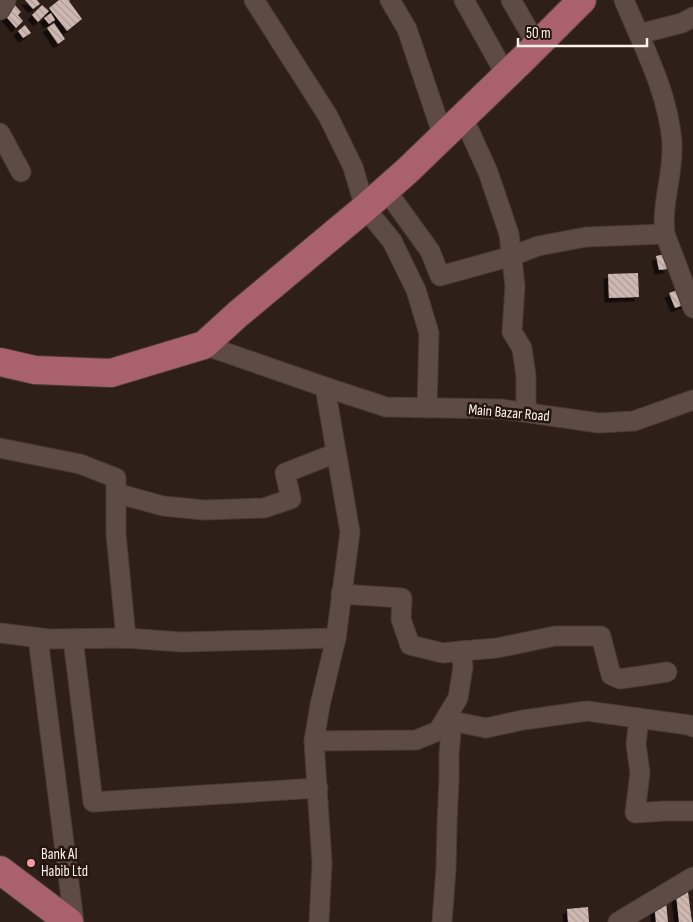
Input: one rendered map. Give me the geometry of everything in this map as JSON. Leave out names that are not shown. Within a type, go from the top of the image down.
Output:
[{"type":"main road","points":[[0,362],[35,370],[111,373],[204,345],[238,314],[386,190],[582,0]]},
{"type":"main road","points":[[0,870],[69,922]]},
{"type":"street","points":[[0,10],[6,0]]},
{"type":"street","points":[[254,0],[328,116],[352,167],[365,208],[392,241],[416,290],[429,333],[427,408]]},
{"type":"street","points":[[390,0],[407,29],[443,136]]},
{"type":"street","points":[[464,0],[506,75]]},
{"type":"street","points":[[511,0],[537,45]]},
{"type":"street","points":[[624,0],[647,53],[667,108],[672,142],[672,166],[665,198],[664,227],[693,308]]},
{"type":"street","points":[[639,34],[682,23],[693,17]]},
{"type":"street","points":[[463,117],[488,172],[509,234],[515,286],[512,332],[522,348],[526,376],[526,412]]},
{"type":"street","points":[[0,134],[21,172]]},
{"type":"street","points":[[386,190],[430,252],[440,276],[512,256],[538,246],[586,237],[665,234]]},
{"type":"street","name":"Main Bazar Road","points":[[204,345],[386,407],[501,408],[599,423],[634,421],[693,400]]},
{"type":"street","points":[[319,922],[322,864],[314,741],[320,705],[336,638],[350,532],[325,387]]},
{"type":"street","points":[[0,448],[80,464],[116,478],[116,534],[126,638]]},
{"type":"street","points":[[116,493],[163,506],[204,510],[264,508],[292,499],[285,473],[336,453]]},
{"type":"street","points":[[341,594],[402,598],[401,619],[410,645],[442,653],[497,648],[555,636],[601,636],[611,674],[620,679],[667,672]]},
{"type":"street","points":[[0,633],[48,640],[126,638],[182,642],[336,638]]},
{"type":"street","points":[[38,638],[74,922]]},
{"type":"street","points":[[73,639],[93,802],[318,788]]},
{"type":"street","points":[[442,922],[446,869],[449,720],[458,698],[463,667],[461,650]]},
{"type":"street","points":[[449,720],[486,728],[523,720],[587,711],[693,727]]},
{"type":"street","points":[[639,718],[636,744],[640,773],[635,812],[693,811]]},
{"type":"street","points":[[314,741],[416,740],[438,731],[449,720]]},
{"type":"street","points":[[618,922],[693,877]]},
{"type":"building","points":[[25,0],[37,0],[40,4],[33,9]]},
{"type":"building","points":[[59,0],[70,0],[82,19],[67,31],[49,8]]},
{"type":"building","points":[[14,4],[21,12],[18,15],[23,21],[16,28],[3,13]]},
{"type":"building","points":[[42,5],[49,11],[38,22],[32,15]]},
{"type":"building","points":[[51,13],[55,20],[49,24],[44,18]]},
{"type":"building","points":[[54,23],[65,39],[58,44],[47,28]]},
{"type":"building","points":[[25,25],[31,33],[23,38],[18,31]]},
{"type":"building","points":[[665,254],[668,269],[659,270],[656,256]]},
{"type":"building","points":[[638,273],[639,297],[609,298],[608,274]]},
{"type":"building","points":[[683,288],[688,303],[675,308],[669,293]]},
{"type":"building","points":[[688,892],[692,922],[679,922],[676,894]]},
{"type":"building","points":[[666,901],[668,922],[656,922],[654,903]]},
{"type":"building","points":[[588,907],[589,922],[568,922],[567,909]]},
{"type":"place","name":"Bank Al Habib Ltd","points":[[31,863]]}]
